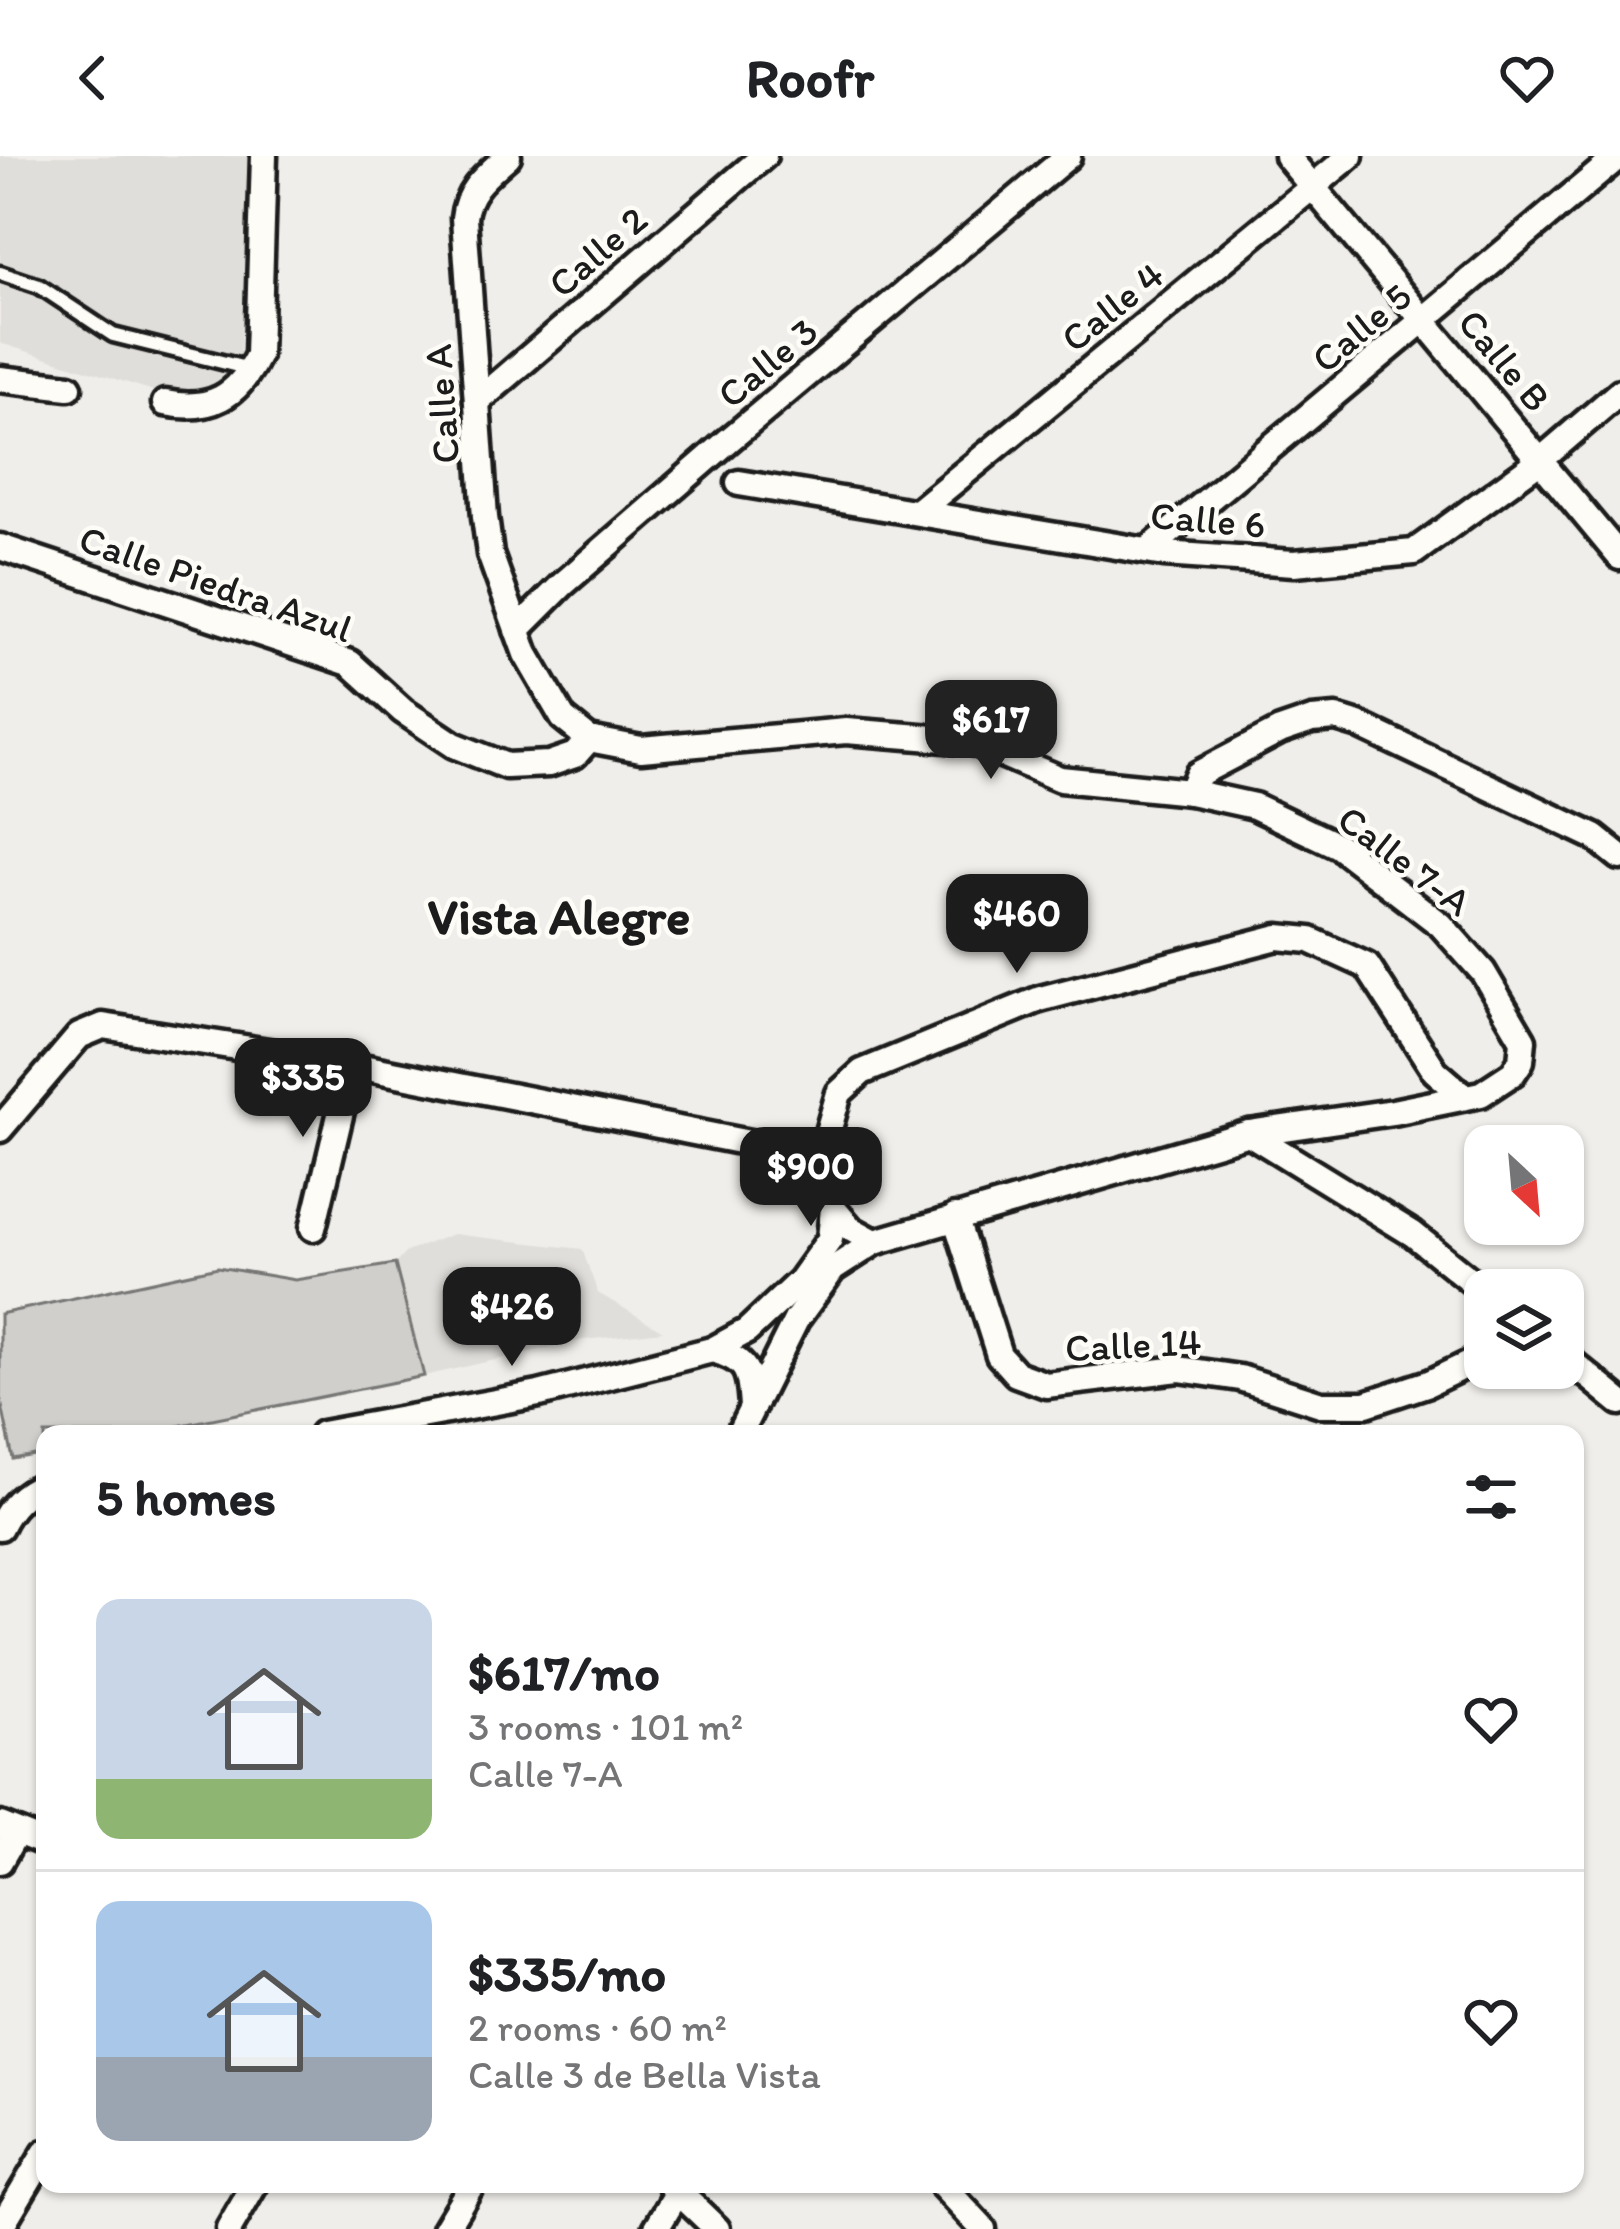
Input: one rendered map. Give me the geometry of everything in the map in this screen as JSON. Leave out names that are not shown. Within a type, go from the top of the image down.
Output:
[{"type":"street","points":[[165,403],[194,409],[207,404],[232,390],[258,355],[264,156]]},
{"type":"street","name":"Calle A","points":[[508,156],[475,186],[464,218],[490,554],[514,622]]},
{"type":"street","name":"Calle 2","points":[[478,401],[764,156]]},
{"type":"street","name":"Calle 3","points":[[725,436],[1050,156]]},
{"type":"street","name":"Calle 3","points":[[514,622],[550,574],[1068,156]]},
{"type":"street","name":"Calle B","points":[[1288,156],[1620,557]]},
{"type":"street","name":"Calle 4","points":[[918,511],[1350,156]]},
{"type":"street","name":"Calle 5","points":[[1147,551],[1619,156]]},
{"type":"street","points":[[0,379],[69,387]]},
{"type":"street","name":"Calle 6","points":[[739,483],[1147,551],[1294,563],[1414,552],[1542,459],[1620,392]]},
{"type":"street","name":"Calle Piedra Azul","points":[[0,547],[350,663],[403,711],[437,734],[506,766],[549,764],[575,755],[590,740]]},
{"type":"street","points":[[514,622],[526,655],[563,718],[590,740]]},
{"type":"street","points":[[1190,791],[1198,774],[1240,750],[1312,720],[1336,718],[1595,837],[1620,857]]},
{"type":"street","name":"Calle 7-A","points":[[590,740],[640,749],[846,731],[970,741],[1060,779],[1190,791],[1254,806],[1338,846],[1441,925],[1483,972],[1523,1047],[1514,1073],[1465,1097],[1249,1133],[875,1242],[832,1269],[796,1321],[743,1425]]},
{"type":"street","points":[[371,1425],[539,1394],[712,1350],[747,1331],[800,1281],[830,1239],[833,1208],[821,1157],[839,1093],[862,1072],[1040,999],[1278,937],[1310,940],[1367,965],[1435,1071],[1465,1097]]},
{"type":"street","points":[[0,1129],[79,1036],[103,1026],[352,1065],[821,1157]]},
{"type":"street","points":[[313,1228],[352,1065]]},
{"type":"street","points":[[1249,1133],[1413,1234],[1464,1275]]},
{"type":"street","points":[[833,1208],[851,1229],[875,1242]]},
{"type":"street","name":"Calle 14","points":[[955,1217],[999,1355],[1029,1382],[1046,1385],[1179,1369],[1240,1378],[1321,1404],[1366,1404],[1464,1366]]},
{"type":"street","points":[[712,1350],[735,1356],[745,1366],[752,1407]]},
{"type":"street","points":[[1584,1372],[1620,1402]]},
{"type":"street","points":[[0,1527],[8,1511],[36,1488]]},
{"type":"street","points":[[0,1861],[8,1829]]},
{"type":"street","points":[[0,2228],[36,2168]]},
{"type":"street","points":[[229,2229],[250,2193]]},
{"type":"street","points":[[445,2229],[467,2193]]},
{"type":"street","points":[[656,2229],[672,2193]]},
{"type":"street","points":[[681,2193],[717,2229]]},
{"type":"street","points":[[949,2193],[983,2229]]},
{"type":"lane","points":[[0,273],[39,286],[113,335],[251,370]]},
{"type":"shaded area","points":[[0,156],[255,156],[238,380],[189,402],[0,343]]},
{"type":"shaded area","points":[[453,1234],[582,1249],[598,1293],[663,1331],[584,1340],[424,1376],[395,1264],[406,1252]]},
{"type":"shaded area","points":[[395,1264],[424,1376],[182,1425],[36,1425],[36,1455],[13,1459],[0,1396],[0,1314],[218,1267],[295,1280]]},
{"type":"district","name":"Vista Alegre","points":[[559,916]]}]
